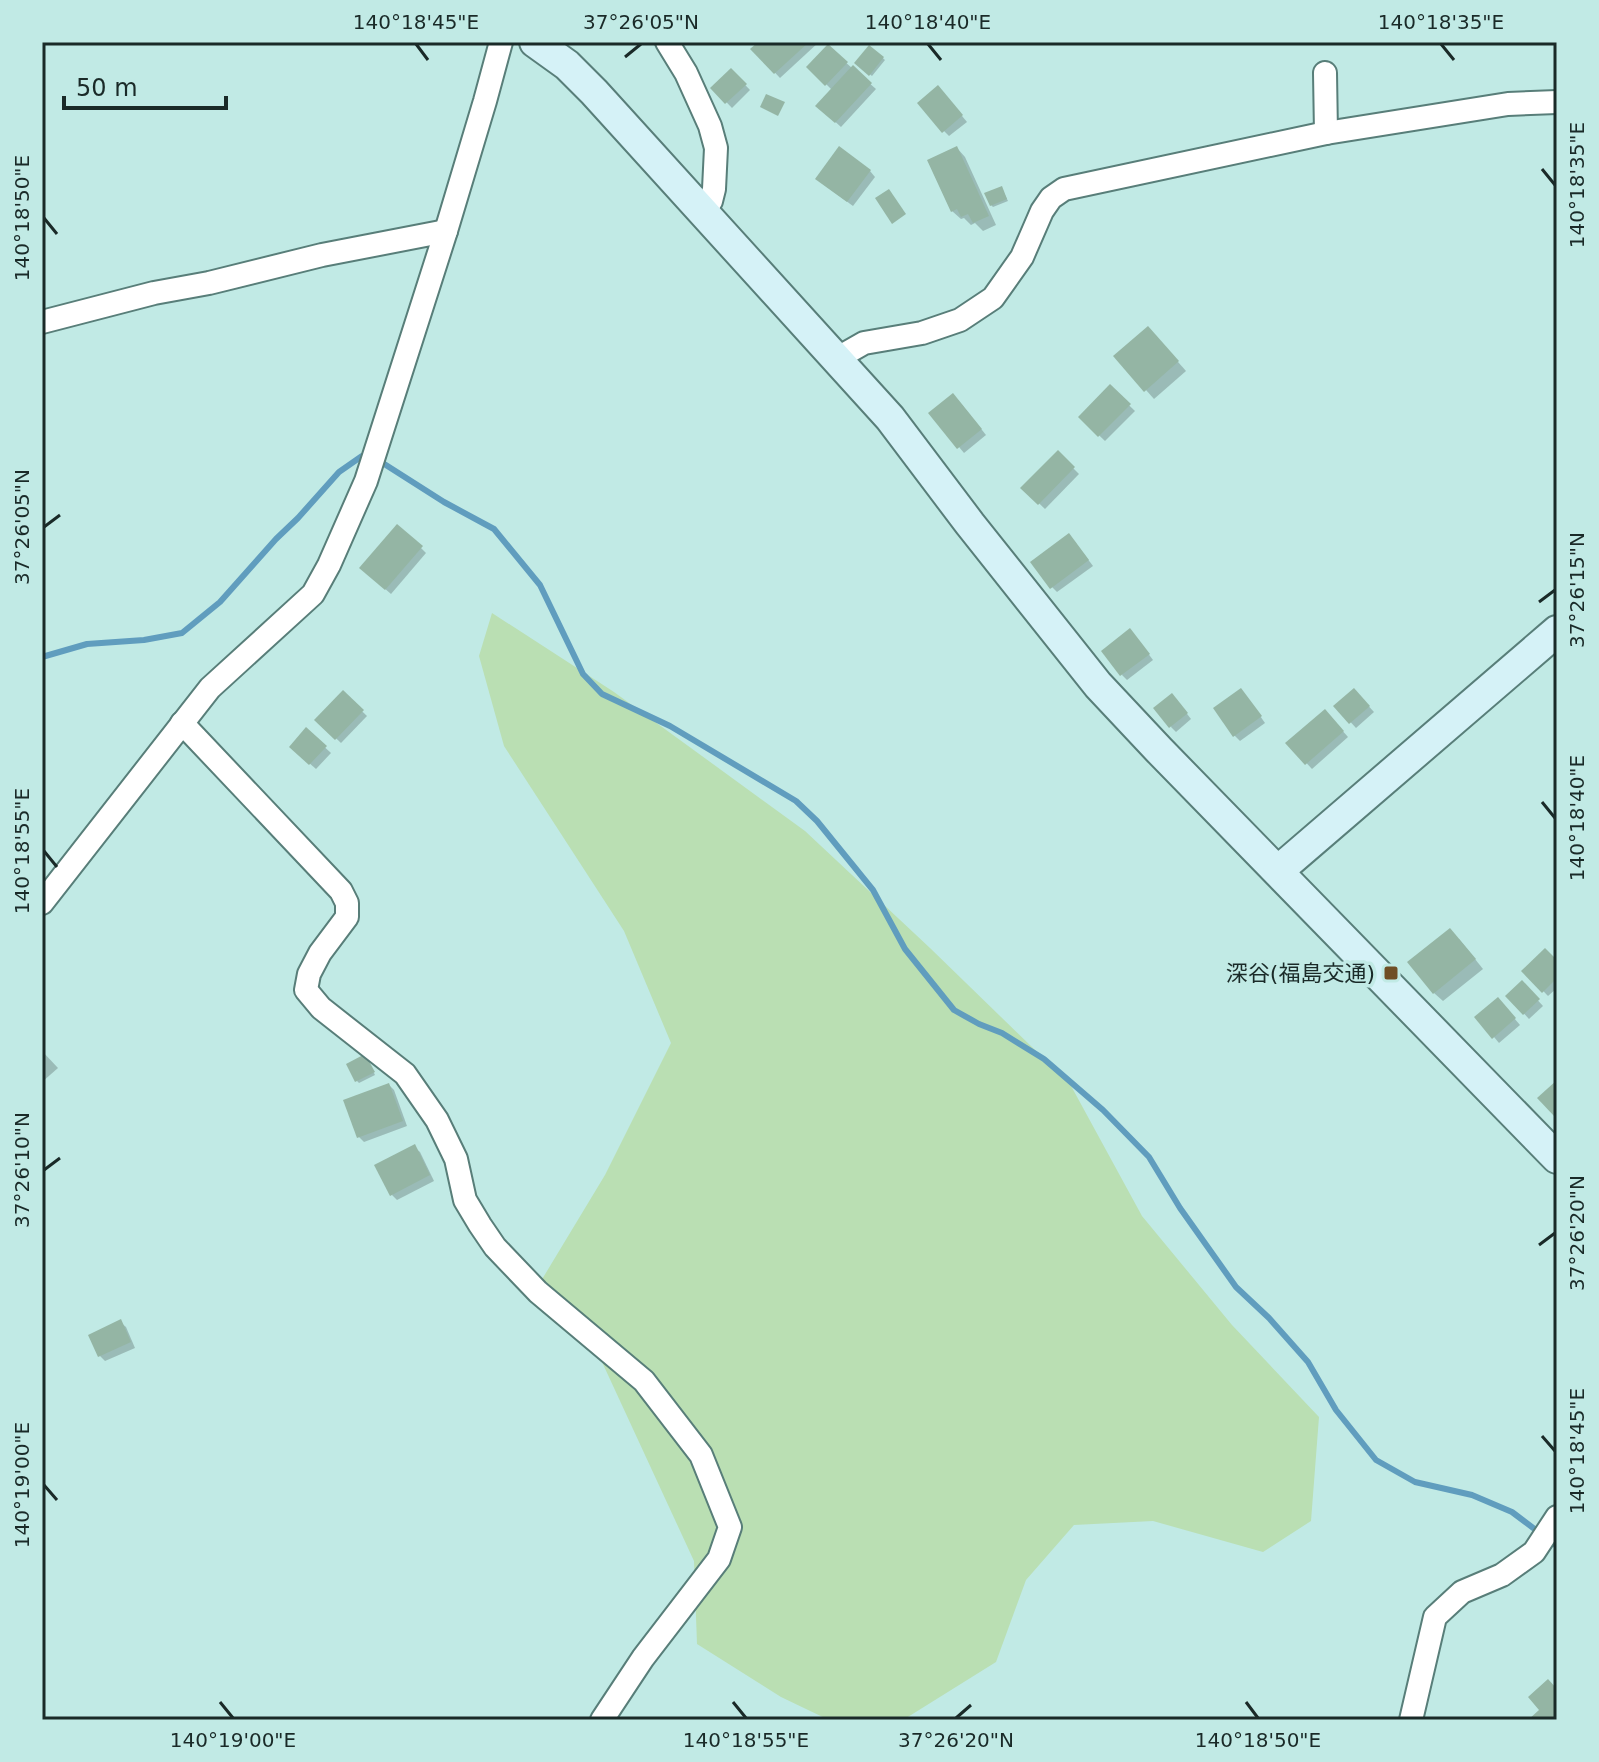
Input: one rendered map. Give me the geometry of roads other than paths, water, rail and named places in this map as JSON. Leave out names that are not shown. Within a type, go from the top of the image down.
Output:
[{"type":"street","points":[[42,903],[210,688],[313,594],[329,565],[366,481],[446,231],[501,42]]},
{"type":"street","points":[[535,42],[567,65],[594,92],[890,418],[1098,685],[1557,1158]]},
{"type":"street","points":[[667,42],[686,73],[710,126],[716,148],[714,189],[704,213]]},
{"type":"street","points":[[1325,73],[1326,133]]},
{"type":"street","points":[[836,359],[864,343],[922,333],[960,320],[993,298],[1022,257],[1042,211],[1051,198],[1064,189],[1326,133],[1508,104],[1557,102]]},
{"type":"street","points":[[42,322],[322,255],[446,231]]},
{"type":"street","points":[[1278,871],[1557,631]]},
{"type":"street","points":[[182,723],[341,891],[347,903],[347,917],[320,953],[309,974],[306,990],[321,1008],[405,1074],[437,1120],[456,1159],[465,1200],[495,1247],[538,1292],[644,1381],[701,1455],[730,1527],[719,1559],[643,1658],[602,1720]]},
{"type":"street","points":[[1411,1720],[1435,1617],[1462,1592],[1502,1575],[1534,1552],[1557,1517]]},
{"type":"waterway","points":[[42,657],[87,644],[144,640],[182,633],[220,602],[339,472],[362,456],[367,457]]},
{"type":"waterway","points":[[378,460],[494,529],[540,585],[583,674],[602,694],[670,726],[796,801],[817,821],[873,890],[905,949],[954,1010],[1002,1033],[1044,1059],[1103,1110],[1149,1157],[1180,1208],[1236,1287],[1308,1362],[1336,1410],[1376,1460],[1415,1482],[1472,1495],[1512,1512],[1557,1546]]},
{"type":"place","name":"深谷(福島交通)","points":[[1391,973]]}]
